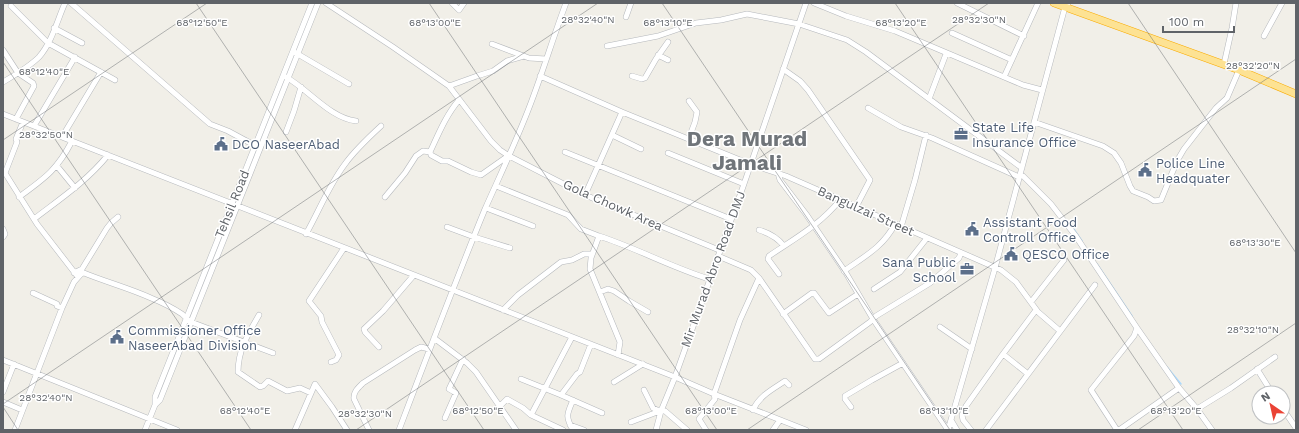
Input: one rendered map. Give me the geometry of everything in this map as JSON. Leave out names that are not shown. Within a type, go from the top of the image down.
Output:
[{"type":"highway","points":[[1054,3],[1067,5],[1224,64],[1296,94]]},
{"type":"street","points":[[3,82],[28,66],[39,56],[48,43],[65,3]]},
{"type":"street","points":[[71,3],[210,124],[228,131],[256,146]]},
{"type":"street","points":[[296,53],[312,3]]},
{"type":"street","points":[[145,430],[155,405],[160,400],[189,320],[286,77],[318,3]]},
{"type":"street","name":"Gola Chowk Area","points":[[326,3],[449,86],[491,141],[500,150],[585,194],[719,250]]},
{"type":"street","points":[[452,3],[459,10],[464,3]]},
{"type":"street","points":[[399,430],[429,349],[454,290],[474,237],[510,155],[566,3]]},
{"type":"street","points":[[626,17],[631,3]]},
{"type":"street","name":"Mir Murad Abro Road DMJ","points":[[655,430],[744,184],[806,3]]},
{"type":"street","points":[[814,3],[846,16],[895,31],[946,54],[1042,90]]},
{"type":"street","points":[[957,3],[1024,36]]},
{"type":"street","points":[[1004,77],[1038,3]]},
{"type":"street","points":[[1224,64],[1236,3]]},
{"type":"street","points":[[1264,36],[1282,3]]},
{"type":"street","points":[[948,430],[995,268],[1042,90],[1067,5]]},
{"type":"street","points":[[11,6],[48,43],[115,80]]},
{"type":"street","points":[[607,46],[658,36],[696,23],[721,20],[747,14],[799,24],[847,40],[866,52],[1022,168]]},
{"type":"street","points":[[54,28],[82,43]]},
{"type":"street","points":[[952,33],[1012,60]]},
{"type":"street","points":[[632,76],[644,79],[658,55],[668,42]]},
{"type":"street","points":[[492,44],[524,56],[535,59],[546,59]]},
{"type":"street","points":[[3,50],[18,73],[33,82],[34,86],[16,119]]},
{"type":"street","points":[[296,53],[349,84]]},
{"type":"street","points":[[929,100],[946,54]]},
{"type":"street","points":[[658,55],[668,60]]},
{"type":"street","points":[[449,86],[493,72],[507,61],[524,56]]},
{"type":"street","points":[[34,126],[75,57]]},
{"type":"street","points":[[783,69],[800,81],[808,90],[870,180],[856,207]]},
{"type":"street","points":[[1034,122],[1103,146],[1118,157],[1133,191],[1154,201],[1161,200],[1177,161],[1184,149],[1216,108],[1227,98],[1239,70]]},
{"type":"street","points":[[62,137],[102,72]]},
{"type":"street","name":"Bangulzai Street","points":[[540,76],[622,112],[750,164],[786,176],[995,268],[1016,282],[1036,310],[1060,331]]},
{"type":"street","points":[[286,77],[336,114],[348,120],[356,121]]},
{"type":"street","name":"Tehsil Road","points":[[235,205],[256,146],[286,77]]},
{"type":"street","points":[[286,132],[294,112],[301,87]]},
{"type":"street","points":[[430,152],[452,110],[459,100]]},
{"type":"street","points":[[689,101],[697,112],[689,138]]},
{"type":"street","points":[[868,108],[900,127],[926,135],[1023,176],[1051,204],[1075,235],[1179,388],[1212,430]]},
{"type":"street","points":[[585,194],[599,166],[622,112]]},
{"type":"street","points":[[3,114],[306,234],[454,290],[675,377],[805,430]]},
{"type":"street","points":[[22,122],[16,139],[17,142],[4,174],[76,275]]},
{"type":"street","points":[[306,234],[330,186],[344,164],[366,139],[381,126]]},
{"type":"street","points":[[612,135],[641,149]]},
{"type":"street","points":[[901,227],[926,135]]},
{"type":"street","points":[[19,197],[40,182],[57,166],[72,141]]},
{"type":"street","points":[[385,197],[405,173],[416,156],[424,152],[430,152],[442,162],[448,161],[481,175],[510,155]]},
{"type":"street","points":[[565,152],[665,191],[731,219]]},
{"type":"street","points":[[668,153],[744,184]]},
{"type":"street","points":[[34,218],[75,188],[99,166],[108,155]]},
{"type":"street","points":[[57,166],[75,188]]},
{"type":"street","points":[[778,173],[780,180],[806,214],[844,271],[873,319],[948,430]]},
{"type":"street","points":[[496,186],[568,215],[581,229],[626,245],[709,279]]},
{"type":"street","points":[[779,274],[768,257],[814,226],[833,209],[840,200]]},
{"type":"street","points":[[486,208],[532,226]]},
{"type":"street","points":[[14,430],[76,275],[82,269],[107,228],[118,216]]},
{"type":"street","points":[[844,271],[882,243],[889,235],[894,224]]},
{"type":"street","points":[[447,227],[510,248]]},
{"type":"street","points":[[3,229],[5,234],[3,237]]},
{"type":"street","points":[[758,230],[773,236],[784,246]]},
{"type":"street","points":[[599,236],[592,254],[590,269],[620,342],[618,355]]},
{"type":"street","points":[[874,289],[900,272],[927,238]]},
{"type":"street","points":[[331,362],[336,360],[339,355],[322,322],[321,316],[309,301],[344,248]]},
{"type":"street","points":[[718,256],[751,270],[815,359],[819,360],[876,316],[930,283],[958,258],[961,253]]},
{"type":"street","points":[[503,310],[518,295],[561,262],[572,260],[584,254],[592,254]]},
{"type":"street","points":[[1031,302],[1064,260]]},
{"type":"street","points":[[76,275],[84,273],[128,288],[182,314],[189,320],[244,343],[273,353]]},
{"type":"street","points":[[379,347],[364,332],[364,329],[383,311],[414,275]]},
{"type":"street","points":[[706,430],[699,419],[715,400],[714,394],[740,320],[758,278]]},
{"type":"street","points":[[986,430],[1095,285]]},
{"type":"street","points":[[600,292],[608,289],[614,291],[648,312]]},
{"type":"street","points":[[33,293],[62,308]]},
{"type":"street","points":[[783,314],[812,293],[814,293],[829,313],[858,294]]},
{"type":"street","points":[[971,430],[962,415],[966,406],[1036,310]]},
{"type":"street","points":[[259,316],[239,354],[238,372],[260,387],[268,382],[287,391],[300,388],[311,393]]},
{"type":"street","points":[[940,327],[972,349]]},
{"type":"street","points":[[1137,328],[1134,336],[1091,390],[1119,430],[1179,388]]},
{"type":"street","points":[[530,415],[572,337]]},
{"type":"street","points":[[434,338],[463,359],[476,372],[515,430]]},
{"type":"street","points":[[562,395],[580,372],[591,344]]},
{"type":"street","points":[[369,430],[353,394],[363,383],[415,350],[421,347],[429,349]]},
{"type":"street","points":[[1003,354],[1028,374]]},
{"type":"street","points":[[1197,409],[1231,388],[1275,357]]},
{"type":"street","points":[[445,418],[456,393],[449,389],[463,359]]},
{"type":"street","points":[[3,360],[177,430]]},
{"type":"street","points":[[851,408],[845,399],[845,396],[903,363]]},
{"type":"street","points":[[3,392],[14,364]]},
{"type":"street","points":[[614,382],[642,364]]},
{"type":"street","points":[[1257,369],[1267,385]]},
{"type":"street","points":[[521,379],[602,413]]},
{"type":"street","points":[[753,410],[767,393],[786,381],[789,385]]},
{"type":"street","points":[[295,430],[314,384],[316,384],[347,430]]},
{"type":"street","points":[[644,390],[653,408],[665,411],[687,430]]},
{"type":"street","points":[[500,406],[508,399],[530,415],[563,430]]},
{"type":"street","points":[[573,400],[567,414],[567,419],[571,428],[584,430]]},
{"type":"street","points":[[3,402],[22,410]]},
{"type":"street","points":[[631,422],[661,411]]},
{"type":"street","points":[[773,430],[780,420]]},
{"type":"street","points":[[951,420],[956,430]]},
{"type":"waterway","points":[[1071,225],[1082,241]]},
{"type":"waterway","points":[[1097,264],[1132,316]]},
{"type":"waterway","points":[[1167,367],[1181,384]]},
{"type":"place","name":"State Life Insurance Office","points":[[961,134]]},
{"type":"place","name":"DCO NaseerAbad","points":[[221,144]]},
{"type":"place","name":"Police Line Headquater","points":[[1145,170]]},
{"type":"place","name":"Assistant Food Controll Office","points":[[972,229]]},
{"type":"place","name":"QESCO Office","points":[[1011,254]]},
{"type":"place","name":"Sana Public School","points":[[967,269]]},
{"type":"place","name":"Commissioner Office NaseerAbad Division","points":[[117,337]]},
{"type":"district","name":"Dera Murad Jamali","points":[[747,150]]}]
